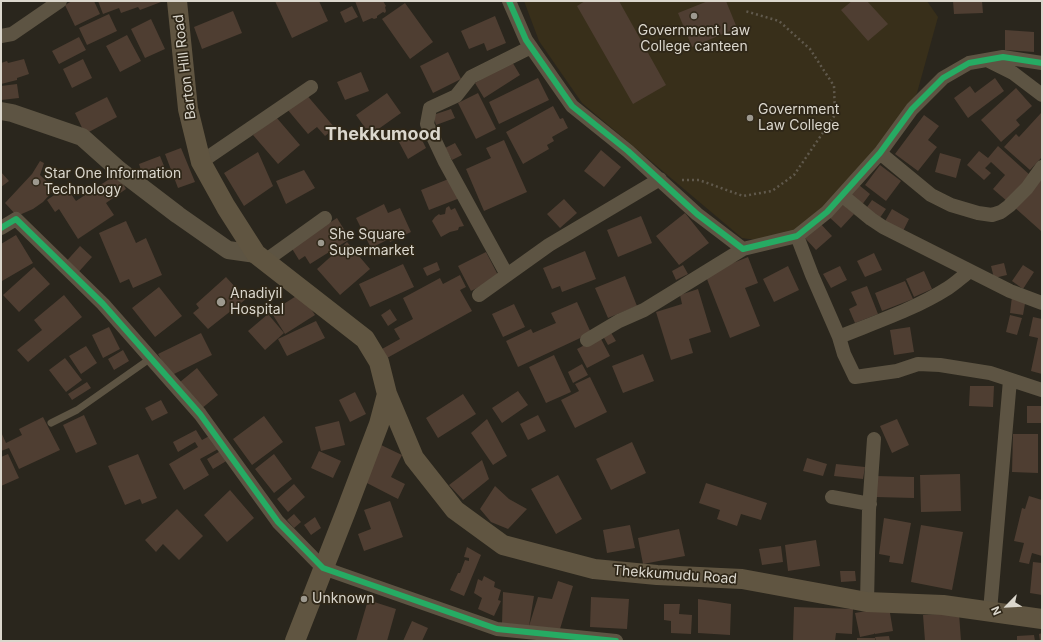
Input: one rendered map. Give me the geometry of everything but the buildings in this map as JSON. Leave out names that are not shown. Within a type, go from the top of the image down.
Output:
[{"type":"main road","name":"Barton Hill Road","points":[[178,1],[188,109],[201,162],[226,207],[261,258],[365,339],[379,362],[387,394]]},
{"type":"main road","points":[[295,641],[376,431],[387,394]]},
{"type":"main road","name":"Thekkumudu Road","points":[[387,394],[414,458],[455,510],[503,545],[594,569],[658,575],[742,579],[867,602],[943,605],[1042,619]]},
{"type":"street","points":[[1,36],[12,34],[60,1]]},
{"type":"street","points":[[509,1],[530,47],[572,106],[628,151],[697,214],[743,249]]},
{"type":"street","points":[[507,275],[445,162],[427,124],[430,108],[456,96],[471,77],[530,47]]},
{"type":"street","points":[[587,340],[619,321],[644,310],[743,249],[797,236],[827,212],[843,196],[880,153],[912,109],[943,78],[969,63],[1003,57],[1042,63]]},
{"type":"street","points":[[987,60],[1013,73],[1042,95]]},
{"type":"street","points":[[201,162],[312,87]]},
{"type":"street","points":[[1,111],[12,113],[82,137],[119,170],[178,215],[228,250],[261,258],[325,218]]},
{"type":"street","points":[[880,153],[931,195],[951,205],[978,213],[992,215],[1001,212],[1009,206],[1027,188],[1042,167]]},
{"type":"street","points":[[479,296],[549,245],[660,180]]},
{"type":"street","points":[[843,196],[883,227],[1010,291],[1042,303]]},
{"type":"street","points":[[1,228],[16,219],[103,304],[200,414],[278,522],[323,568],[497,629],[616,641]]},
{"type":"street","points":[[797,236],[812,275],[839,336],[844,354],[855,377],[897,371],[918,364],[940,365],[990,373],[1042,390]]},
{"type":"street","points":[[839,336],[925,301],[949,287],[970,271]]},
{"type":"street","points":[[990,611],[1010,380]]},
{"type":"street","points":[[867,602],[870,504],[874,439]]},
{"type":"street","points":[[832,497],[870,504]]},
{"type":"lane","points":[[51,423],[77,410],[151,358]]},
{"type":"path","points":[[660,180],[699,180],[743,196],[772,191],[794,175],[835,115],[834,86],[810,49],[779,21],[745,11]]},
{"type":"shaded area","name":"Government Law College","points":[[524,1],[927,1],[938,17],[917,93],[893,132],[823,211],[777,243],[742,238],[582,103],[539,41]]},
{"type":"cycle path","points":[[509,1],[526,40],[572,106],[628,151],[697,214],[743,249],[797,236],[827,212],[880,153],[912,109],[943,78],[969,63],[1003,57],[1042,63]]},
{"type":"cycle path","points":[[1,228],[16,219],[103,304],[200,414],[278,522],[323,568],[497,629],[616,641]]},
{"type":"place","name":"Government Law College canteen","points":[[694,16]]},
{"type":"place","name":"Government Law College","points":[[750,118]]},
{"type":"place","name":"Star One Information Technology","points":[[36,182]]},
{"type":"place","name":"She Square Supermarket","points":[[321,243]]},
{"type":"place","name":"Anadiyil Hospital","points":[[221,302]]},
{"type":"place","name":"Unknown","points":[[304,599]]},
{"type":"district","name":"Thekkumood","points":[[383,135]]}]
